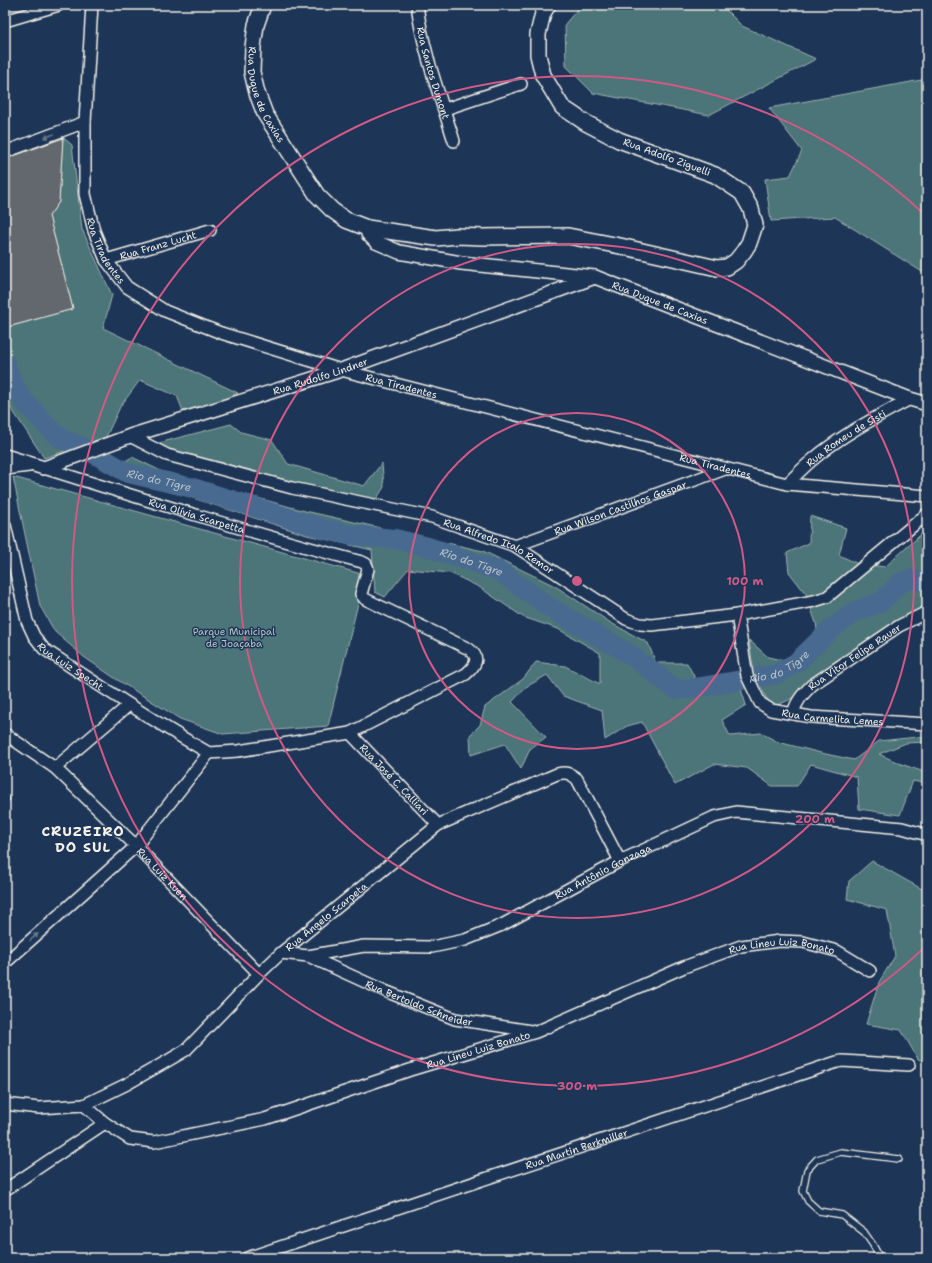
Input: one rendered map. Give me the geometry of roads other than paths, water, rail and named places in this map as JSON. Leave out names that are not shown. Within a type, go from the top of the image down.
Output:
[{"type":"main road","name":"Rua Duque de Caxias","points":[[263,5],[256,25],[252,72],[257,93],[265,114],[306,177],[338,206],[360,216],[375,227]]},
{"type":"main road","name":"Rua Adolfo Ziguelli","points":[[375,227],[439,231],[457,236],[483,238],[568,236],[620,246],[716,268],[727,267],[744,251],[750,243],[754,225],[751,209],[742,193],[715,175],[619,140],[562,107],[543,75],[538,55],[538,34],[543,13],[548,5]]},
{"type":"street","points":[[5,21],[59,5]]},
{"type":"street","name":"Rua Tiradentes","points":[[92,5],[85,122],[85,194],[94,231],[106,260],[127,287],[165,311],[221,333],[341,370],[725,469],[787,484],[927,496]]},
{"type":"street","name":"Rua Santos Dumont","points":[[417,5],[420,26],[431,69],[454,141]]},
{"type":"street","points":[[444,109],[521,84]]},
{"type":"street","points":[[5,152],[85,122]]},
{"type":"street","name":"Rua Duque de Caxias","points":[[375,227],[368,234],[376,242],[399,252],[461,264],[595,277],[910,399],[927,404]]},
{"type":"street","name":"Rua Franz Lucht","points":[[106,260],[210,230]]},
{"type":"street","name":"Rua Rudolfo Lindner","points":[[38,466],[60,461],[130,436],[341,370],[595,277]]},
{"type":"street","name":"Rua Romeu de Sisti","points":[[787,484],[811,460],[843,438],[910,399]]},
{"type":"street","name":"Rua Alfredo Italo Remor","points":[[130,436],[166,455],[292,488],[432,517],[515,546],[626,620],[640,624],[652,625],[737,615],[814,601],[827,597],[927,514]]},
{"type":"street","name":"Rua Olívia Scarpetta","points":[[5,456],[175,510],[362,562],[366,564],[368,569],[361,594],[365,599],[474,652],[476,663],[466,674],[350,733]]},
{"type":"street","name":"Rua Olívia Scarpetta","points":[[5,468],[38,466]]},
{"type":"street","name":"Rua Wilson Castilhos Gaspar","points":[[515,546],[725,469]]},
{"type":"street","name":"Rua Luiz Specht","points":[[5,524],[27,621],[34,636],[44,649],[129,705],[185,740],[209,753]]},
{"type":"street","name":"Rua Vitor Felipe Rauer","points":[[793,714],[795,705],[801,695],[812,685],[899,626],[927,612]]},
{"type":"street","name":"Rua Carmelita Lemes","points":[[737,615],[747,676],[760,703],[771,710],[811,717],[927,724]]},
{"type":"street","points":[[55,768],[129,705]]},
{"type":"street","points":[[5,963],[136,846],[209,753],[238,751],[350,733]]},
{"type":"street","name":"Rua José C. Calliari","points":[[350,733],[438,825]]},
{"type":"street","name":"Rua Luiz Kuen","points":[[5,734],[55,768],[136,846],[259,974]]},
{"type":"street","name":"Rua Ângelo Scarpeta","points":[[5,1104],[39,1108],[84,1105],[127,1084],[186,1050],[281,953],[438,825],[557,774],[571,774],[577,778],[620,861]]},
{"type":"street","name":"Rua Antônio Gonzaga","points":[[281,953],[308,956],[364,946],[432,947],[464,940],[502,924],[620,861],[714,817],[736,812],[902,828],[927,836]]},
{"type":"street","name":"Rua Lineu Luiz Bonato","points":[[84,1105],[105,1123],[130,1140],[154,1142],[266,1119],[410,1070],[536,1032],[684,967],[741,946],[780,941],[803,942],[837,951],[870,971]]},
{"type":"street","name":"Rua Bertoldo Schneider","points":[[308,956],[384,991],[455,1019],[536,1032]]},
{"type":"street","name":"Rua Martin Berkmiller","points":[[247,1258],[837,1062],[842,1061],[908,1065]]},
{"type":"street","points":[[5,1190],[105,1123]]},
{"type":"lane","points":[[880,1258],[864,1232],[842,1215],[819,1211],[808,1201],[803,1191],[807,1170],[817,1159],[841,1152],[899,1159]]},
{"type":"waterway","name":"Rio do Tigre","points":[[5,364],[13,384],[24,401],[50,429],[62,439],[86,449],[128,473],[193,488],[324,529],[349,535],[395,539],[428,547],[499,571],[549,607],[631,655],[675,689],[689,689],[777,674],[797,662],[829,631],[856,611],[881,602],[900,583],[910,579],[927,582]]},
{"type":"district","name":"CRUZEIRO DO SUL","points":[[83,840]]},
{"type":"park label","name":"Parque Municipal de Joaçaba","points":[[234,636]]}]
